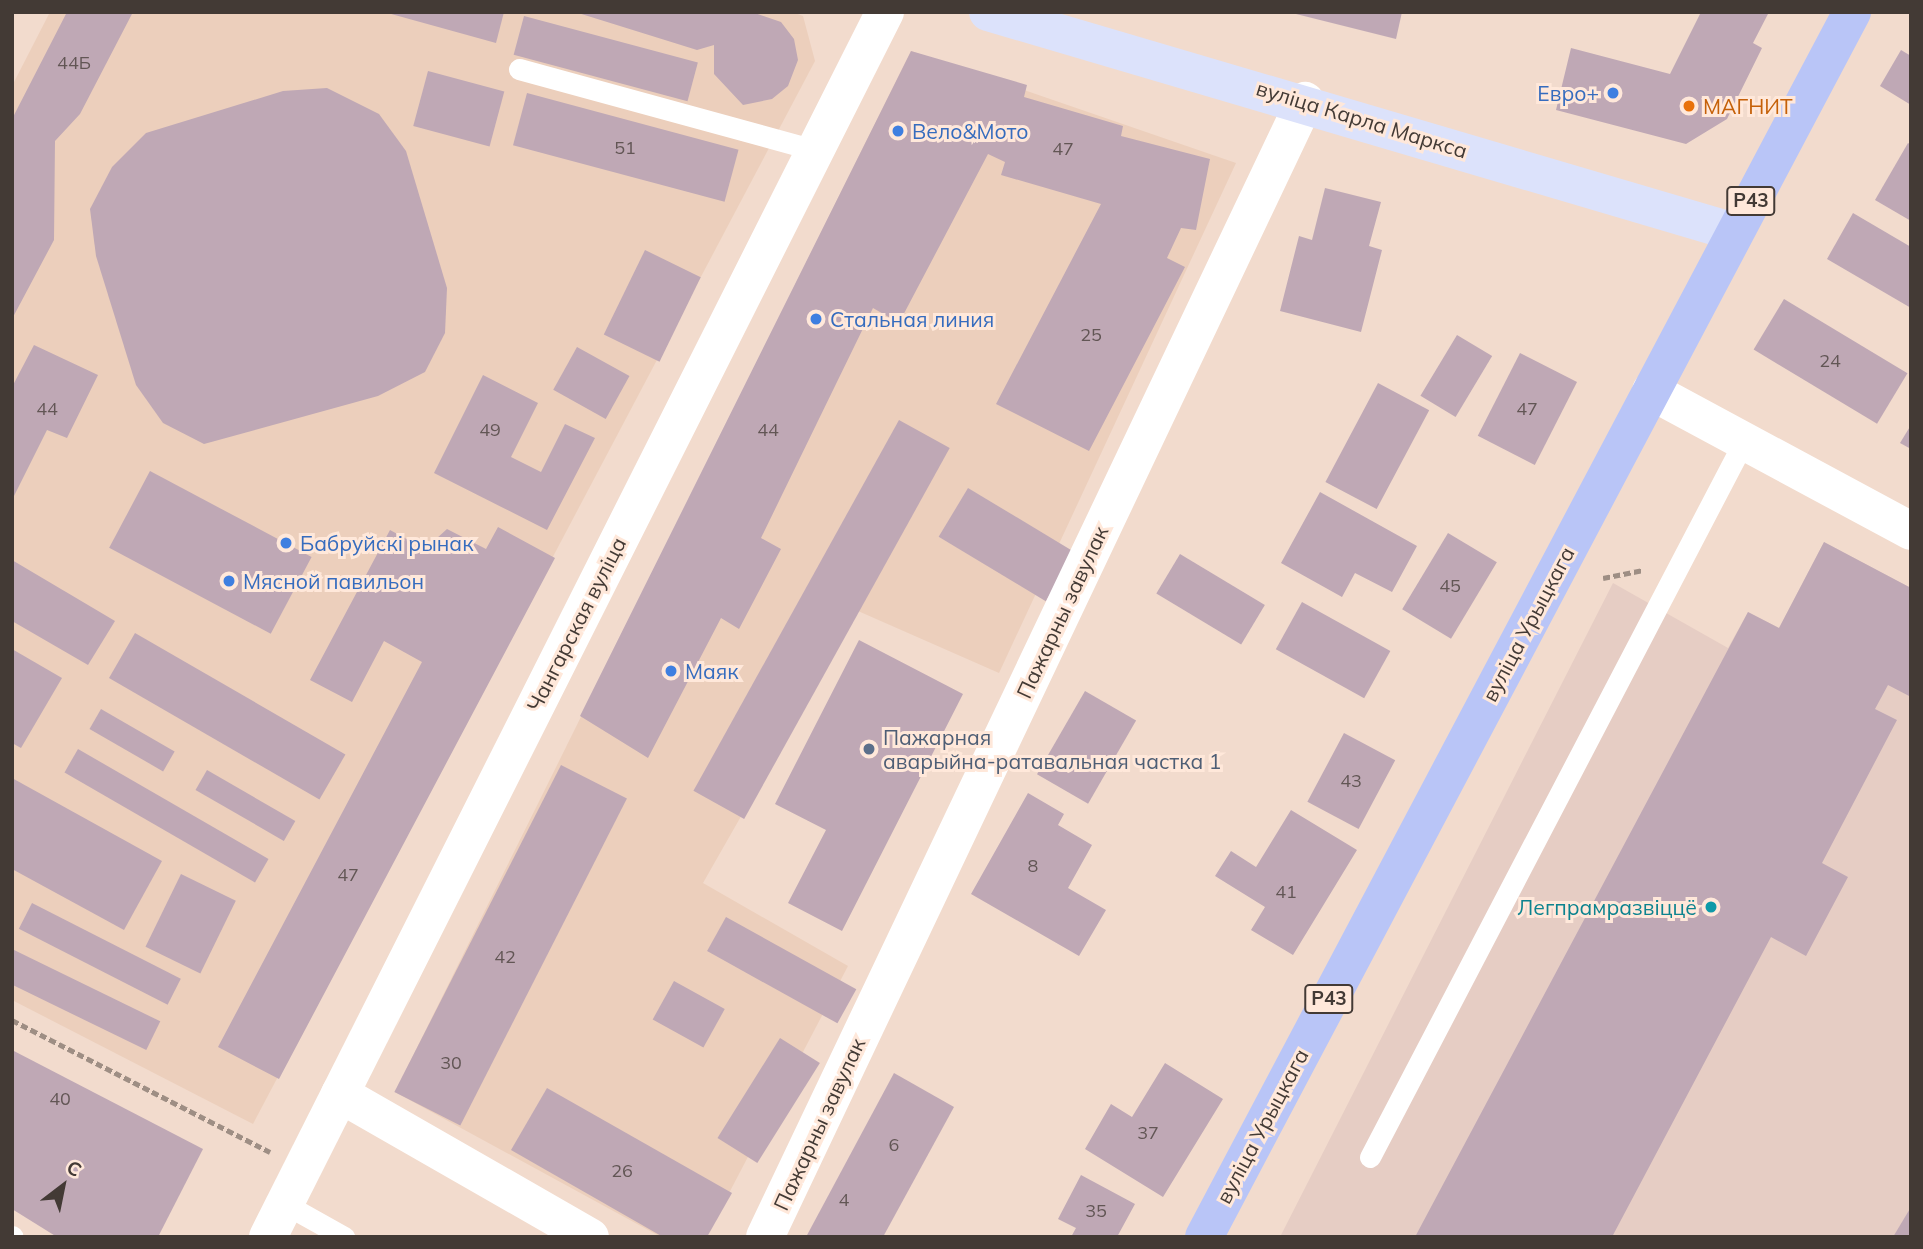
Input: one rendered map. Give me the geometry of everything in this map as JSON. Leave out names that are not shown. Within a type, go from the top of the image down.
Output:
[{"type":"main road","name":"вуліца Урыцкага","points":[[1204,1237],[1852,12]]},
{"type":"street","name":"Чангарская вуліца","points":[[277,1220],[885,12]]},
{"type":"street","name":"вуліца Карла Маркса","points":[[988,12],[1305,101],[1734,232]]},
{"type":"street","name":"Пажарны завулак","points":[[765,1237],[1305,101]]},
{"type":"street","points":[[1651,391],[1911,531]]},
{"type":"street","points":[[340,1094],[590,1237]]},
{"type":"lane","points":[[519,69],[815,150]]},
{"type":"lane","points":[[1370,1157],[1744,441]]},
{"type":"lane","points":[[277,1220],[344,1237]]},
{"type":"path","points":[[12,1020],[302,1168]]},
{"type":"shaded area","name":"Бабруйскі рынак","points":[[50,12],[792,12],[803,16],[815,61],[253,1124],[12,1000],[12,86]]},
{"type":"shaded area","points":[[911,51],[1236,163],[999,673],[858,611],[703,883],[848,966],[706,1237],[661,1237],[395,1092]]},
{"type":"shaded area","points":[[1824,542],[1911,588],[1911,1237],[1280,1237],[1613,583],[1728,648],[1748,612],[1779,628]]},
{"type":"building","points":[[67,12],[133,12],[80,114],[55,141],[54,240],[12,319],[12,119]]},
{"type":"building","points":[[384,12],[504,12],[496,43]]},
{"type":"building","points":[[575,12],[752,12],[781,22],[794,39],[798,60],[788,86],[772,99],[743,105],[714,74],[714,45],[697,50]]},
{"type":"building","points":[[1288,12],[1402,12],[1396,39]]},
{"type":"building","points":[[1701,12],[1769,12],[1753,43],[1762,48],[1727,119],[1686,144],[1556,110],[1571,48],[1670,74]]},
{"type":"building","points":[[524,16],[698,63],[688,101],[514,55]]},
{"type":"building","points":[[1901,50],[1911,56],[1911,105],[1880,86]]},
{"type":"building","points":[[911,51],[1027,85],[1024,97],[1123,126],[1121,136],[1210,159],[1196,230],[1181,228],[1167,258],[1185,267],[1089,451],[996,404],[1101,204],[1001,175],[1005,162],[988,154],[899,323],[873,308],[761,538],[781,549],[739,629],[721,618],[648,758],[580,716]]},
{"type":"building","points":[[428,71],[504,91],[490,147],[413,126]]},
{"type":"building","points":[[327,88],[379,114],[406,151],[447,288],[445,333],[425,372],[378,396],[204,444],[163,423],[136,385],[96,256],[90,209],[112,167],[146,133],[283,91]]},
{"type":"building","points":[[527,93],[739,150],[725,202],[513,145]]},
{"type":"building","points":[[1908,143],[1911,145],[1911,221],[1875,200]]},
{"type":"building","points":[[1325,188],[1381,202],[1369,246],[1382,250],[1361,332],[1280,311],[1299,236],[1312,240]]},
{"type":"building","points":[[1853,213],[1911,247],[1911,308],[1827,259]]},
{"type":"building","points":[[645,250],[701,277],[660,362],[604,334]]},
{"type":"building","points":[[1784,299],[1907,373],[1877,424],[1754,350]]},
{"type":"building","points":[[1457,335],[1492,356],[1456,417],[1420,396]]},
{"type":"building","points":[[34,345],[98,375],[67,438],[47,430],[12,500],[12,387]]},
{"type":"building","points":[[577,347],[629,376],[606,419],[553,390]]},
{"type":"building","points":[[1520,353],[1577,382],[1535,465],[1478,436]]},
{"type":"building","points":[[483,375],[538,403],[511,457],[541,472],[565,424],[595,438],[547,530],[434,473]]},
{"type":"building","points":[[1378,383],[1429,410],[1377,509],[1325,482]]},
{"type":"building","points":[[899,420],[950,448],[744,819],[693,791]]},
{"type":"building","points":[[1911,425],[1911,449],[1900,443]]},
{"type":"building","points":[[150,471],[312,557],[271,634],[109,548]]},
{"type":"building","points":[[968,488],[1075,552],[1046,601],[939,537]]},
{"type":"building","points":[[1320,492],[1417,546],[1392,592],[1355,573],[1342,597],[1281,563]]},
{"type":"building","points":[[498,527],[555,558],[279,1079],[218,1047],[422,662],[384,641],[352,702],[310,680],[390,530],[425,549],[447,529],[486,549]]},
{"type":"building","points":[[1448,533],[1497,562],[1451,639],[1402,609]]},
{"type":"building","name":"Легпрамразвіццё","points":[[1824,542],[1911,588],[1911,697],[1888,685],[1875,709],[1897,720],[1822,863],[1848,877],[1806,956],[1771,937],[1612,1237],[1415,1237],[1748,612],[1779,628]]},
{"type":"building","points":[[1180,554],[1265,605],[1241,644],[1156,593]]},
{"type":"building","points":[[12,560],[115,621],[88,665],[12,621]]},
{"type":"building","points":[[1302,602],[1390,651],[1364,698],[1276,649]]},
{"type":"building","points":[[135,633],[345,754],[319,800],[109,678]]},
{"type":"building","name":"Пажарная аварыйна-ратавальная частка 1","points":[[859,640],[963,694],[842,931],[788,903],[826,830],[775,804]]},
{"type":"building","points":[[12,649],[62,678],[21,748],[12,743]]},
{"type":"building","points":[[1085,691],[1136,721],[1088,804],[1037,774]]},
{"type":"building","points":[[101,709],[175,752],[163,771],[90,729]]},
{"type":"building","points":[[1344,733],[1395,760],[1359,829],[1307,802]]},
{"type":"building","points":[[78,749],[269,859],[255,882],[64,772]]},
{"type":"building","points":[[561,765],[627,799],[460,1126],[394,1092]]},
{"type":"building","points":[[207,770],[295,821],[284,841],[196,790]]},
{"type":"building","points":[[12,778],[162,861],[124,930],[12,869]]},
{"type":"building","points":[[1028,793],[1064,814],[1058,825],[1092,845],[1068,888],[1106,910],[1079,956],[971,894]]},
{"type":"building","points":[[1291,810],[1357,850],[1293,955],[1251,930],[1265,907],[1215,876],[1231,851],[1256,867]]},
{"type":"building","points":[[181,874],[236,901],[200,974],[145,947]]},
{"type":"building","points":[[32,903],[181,979],[168,1005],[19,929]]},
{"type":"building","points":[[726,917],[856,989],[837,1023],[707,951]]},
{"type":"building","points":[[12,949],[160,1021],[146,1050],[12,985]]},
{"type":"building","points":[[674,981],[725,1009],[703,1048],[653,1019]]},
{"type":"building","points":[[780,1038],[820,1063],[757,1163],[717,1138]]},
{"type":"building","points":[[12,1050],[203,1149],[158,1237],[57,1237],[12,1209]]},
{"type":"building","points":[[1165,1063],[1223,1099],[1163,1197],[1085,1149],[1111,1104],[1132,1117]]},
{"type":"building","points":[[894,1073],[954,1107],[883,1237],[806,1237]]},
{"type":"building","points":[[547,1088],[732,1193],[707,1237],[663,1237],[511,1150]]},
{"type":"building","points":[[1081,1175],[1135,1204],[1117,1237],[1071,1237],[1076,1228],[1058,1219]]},
{"type":"building","points":[[1911,1207],[1911,1237],[1893,1237]]},
{"type":"place","name":"Евро+","points":[[1613,93]]},
{"type":"place","name":"МАГНИТ","points":[[1689,106]]},
{"type":"place","name":"Вело&Мото","points":[[898,131]]},
{"type":"place","name":"Стальная линия","points":[[816,319]]},
{"type":"place","name":"Бабруйскі рынак","points":[[286,543]]},
{"type":"place","name":"Мясной павильон","points":[[229,581]]},
{"type":"place","name":"Маяк","points":[[671,671]]},
{"type":"place","name":"Пажарная аварыйна-ратавальная частка 1","points":[[869,749]]},
{"type":"place","name":"Легпрамразвіццё","points":[[1711,907]]}]
